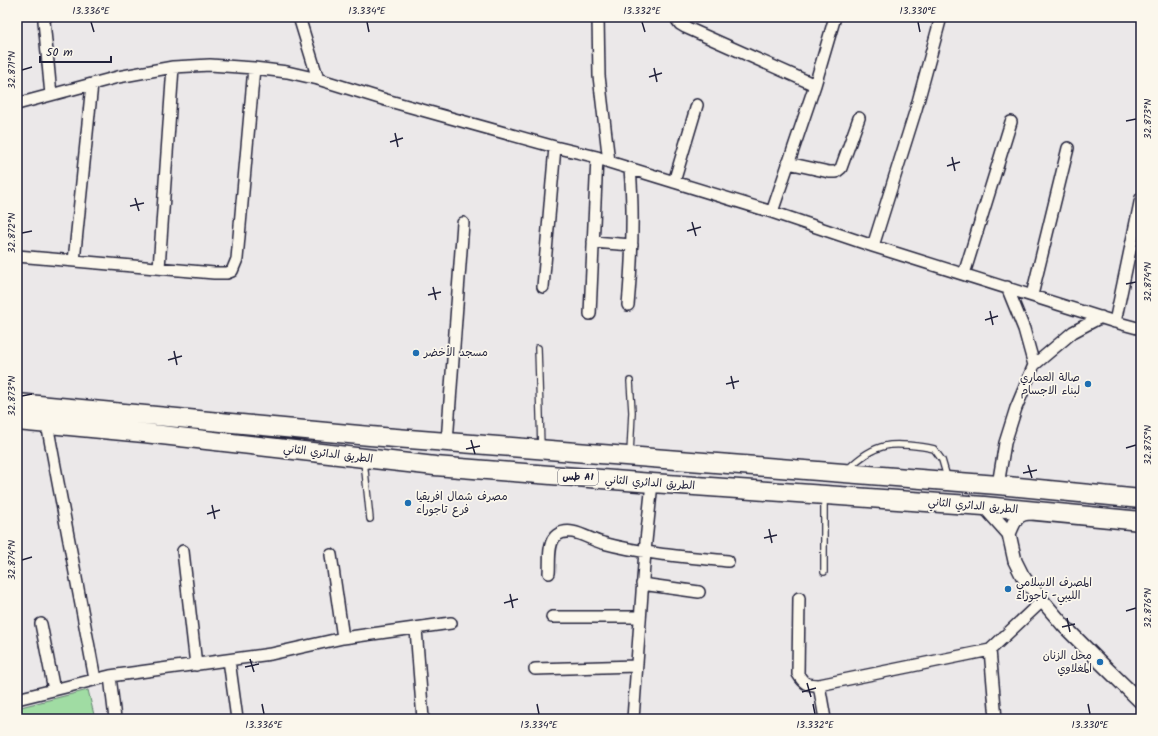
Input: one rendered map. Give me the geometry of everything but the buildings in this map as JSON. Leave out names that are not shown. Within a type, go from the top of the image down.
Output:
[{"type":"highway","name":"الطريق الدائري الثاني","points":[[17,403],[370,436],[844,473],[1141,499]]},
{"type":"highway","name":"الطريق الدائري الثاني","points":[[17,422],[144,433],[435,466],[984,506],[1141,521]]},
{"type":"highway","points":[[310,452],[315,442],[315,434],[313,430]]},
{"type":"highway","points":[[364,459],[361,452],[362,444],[370,436]]},
{"type":"street","points":[[46,17],[44,21],[51,95]]},
{"type":"street","points":[[299,17],[318,79]]},
{"type":"street","points":[[598,17],[599,76],[609,162]]},
{"type":"street","points":[[677,17],[680,24],[686,27],[815,85]]},
{"type":"street","points":[[772,212],[815,85],[835,17]]},
{"type":"street","points":[[873,246],[916,108],[941,17]]},
{"type":"street","points":[[17,104],[118,77],[173,67],[210,65],[286,72],[318,79],[554,147],[597,157],[630,169],[772,212],[873,246],[1115,322],[1141,328]]},
{"type":"street","points":[[159,268],[173,67]]},
{"type":"street","points":[[17,256],[226,273],[232,271],[238,259],[254,68]]},
{"type":"street","points":[[74,261],[92,84]]},
{"type":"street","points":[[674,182],[697,105]]},
{"type":"street","points":[[788,162],[829,172],[836,172],[840,168],[859,118]]},
{"type":"street","points":[[964,274],[1011,122]]},
{"type":"street","points":[[543,287],[554,147]]},
{"type":"street","points":[[1032,295],[1068,148]]},
{"type":"street","points":[[590,314],[597,157]]},
{"type":"street","points":[[628,305],[632,245],[633,197],[630,169]]},
{"type":"street","points":[[1115,322],[1141,198]]},
{"type":"street","points":[[447,442],[463,223]]},
{"type":"street","points":[[593,242],[632,245]]},
{"type":"street","points":[[1007,287],[1024,328],[1034,365]]},
{"type":"street","points":[[998,486],[1005,443],[1016,408],[1034,365],[1073,332],[1101,317]]},
{"type":"street","points":[[48,424],[95,679]]},
{"type":"street","points":[[633,719],[642,584],[652,483]]},
{"type":"street","points":[[984,506],[1008,534],[1015,561],[1022,575],[1042,601],[1096,659],[1141,702]]},
{"type":"street","points":[[1008,534],[1017,517],[1023,513],[1048,513]]},
{"type":"street","points":[[549,573],[551,544],[558,534],[566,532],[581,534],[611,545],[661,554],[728,562]]},
{"type":"street","points":[[183,551],[196,665]]},
{"type":"street","points":[[331,556],[343,638]]},
{"type":"street","points":[[642,584],[699,592]]},
{"type":"street","points":[[799,598],[798,674],[803,682],[809,685],[818,685],[990,650],[1042,601]]},
{"type":"street","points":[[552,617],[640,617]]},
{"type":"street","points":[[17,699],[110,676],[271,654],[343,638],[451,623]]},
{"type":"street","points":[[41,624],[54,690]]},
{"type":"street","points":[[416,628],[423,719]]},
{"type":"street","points":[[990,650],[996,719]]},
{"type":"street","points":[[229,660],[237,719]]},
{"type":"street","points":[[534,669],[636,666]]},
{"type":"street","points":[[110,676],[115,719]]},
{"type":"street","points":[[818,685],[825,719]]},
{"type":"lane","points":[[538,348],[541,449]]},
{"type":"lane","points":[[630,381],[632,412],[630,456]]},
{"type":"lane","points":[[844,473],[858,459],[885,445],[917,446],[934,449],[942,460],[948,482]]},
{"type":"lane","points":[[364,459],[370,519]]},
{"type":"lane","points":[[824,495],[824,572]]},
{"type":"green space","points":[[88,690],[95,719],[17,719],[17,708]]},
{"type":"place","name":"مسجد الأخضر","points":[[416,353]]},
{"type":"place","name":"صالة العماري لبناء الاجسام","points":[[1088,384]]},
{"type":"place","name":"مصرف شمال افريقيا فرع تاجوراء","points":[[408,503]]},
{"type":"place","name":"المصرف الاسلامي الليبي- تاجوراء","points":[[1008,589]]},
{"type":"place","name":"محل الزنان المغلاوي","points":[[1100,662]]}]
